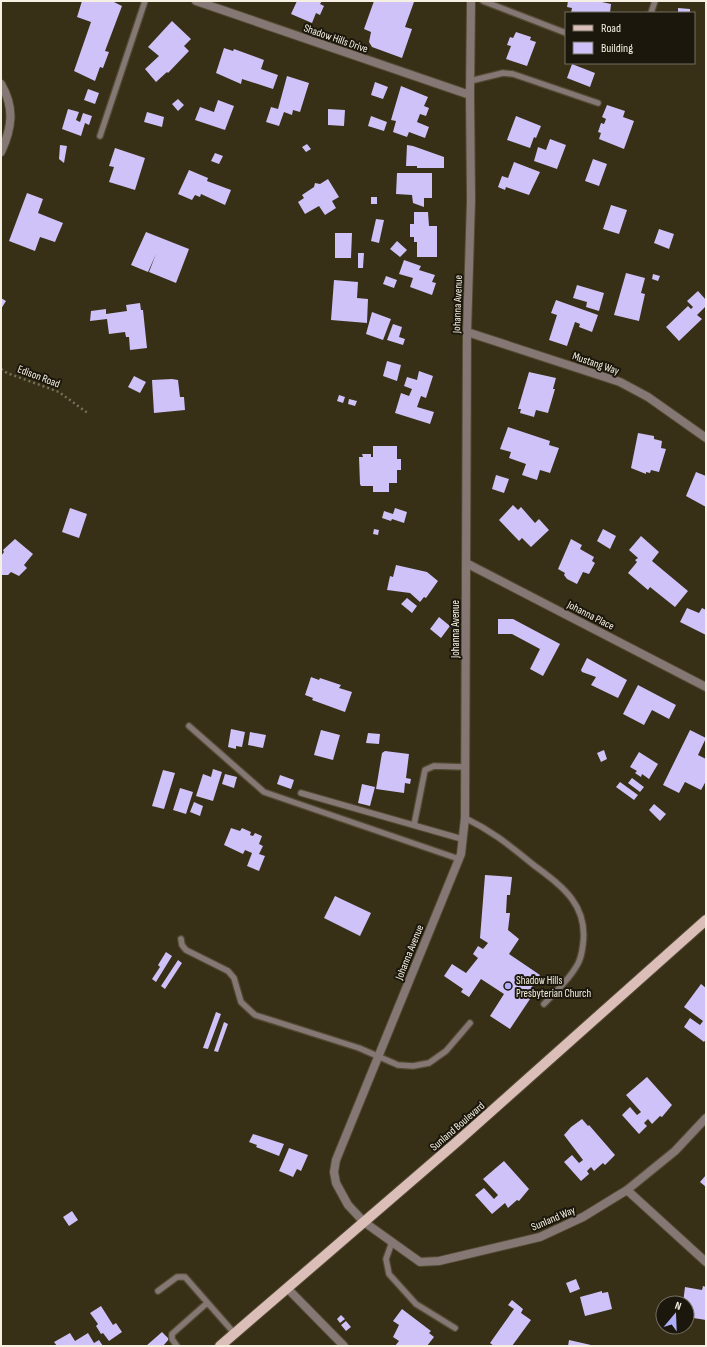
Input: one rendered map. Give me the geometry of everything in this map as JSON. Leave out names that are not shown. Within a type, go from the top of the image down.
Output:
[{"type":"main road","name":"Sunland Boulevard","points":[[220,1346],[288,1289],[706,920]]},
{"type":"street","name":"Shadow Hills Drive","points":[[196,1],[470,95]]},
{"type":"street","name":"Johanna Avenue","points":[[364,1222],[348,1205],[336,1183],[334,1172],[336,1160],[459,859],[465,818],[467,332],[471,200],[471,1]]},
{"type":"street","points":[[1,84],[8,97],[11,112],[9,134],[1,152]]},
{"type":"street","name":"Mustang Way","points":[[467,332],[620,382],[648,397],[706,438]]},
{"type":"street","name":"Johanna Place","points":[[466,563],[706,688]]},
{"type":"street","name":"Sunland Way","points":[[364,1222],[420,1262],[439,1261],[540,1237],[583,1218],[627,1190],[676,1151],[706,1118]]},
{"type":"street","points":[[627,1190],[706,1262]]},
{"type":"street","points":[[288,1289],[344,1346]]},
{"type":"lane","points":[[100,136],[145,1]]},
{"type":"lane","points":[[483,1],[565,32]]},
{"type":"lane","points":[[651,12],[655,1]]},
{"type":"lane","points":[[470,81],[503,73],[513,74],[598,103]]},
{"type":"lane","points":[[188,726],[264,792],[459,859]]},
{"type":"lane","points":[[414,825],[424,770],[434,766],[465,767]]},
{"type":"lane","points":[[301,793],[462,839]]},
{"type":"lane","points":[[465,818],[503,839],[565,889],[577,906],[585,931],[582,954],[577,966],[568,979],[544,1004]]},
{"type":"lane","points":[[181,939],[182,945],[186,950],[228,971],[234,978],[241,1002],[255,1015],[357,1047],[398,1065],[413,1066],[429,1063],[446,1051],[470,1023]]},
{"type":"lane","points":[[392,1242],[386,1259],[389,1274],[416,1304],[455,1328]]},
{"type":"lane","points":[[158,1291],[177,1277],[185,1277],[235,1334]]},
{"type":"lane","points":[[177,1346],[172,1339],[172,1334],[207,1303]]},
{"type":"path","name":"Edison Road","points":[[1,369],[7,373],[60,392],[89,414]]},
{"type":"building","points":[[82,1],[112,1],[122,6],[105,51],[109,52],[103,68],[100,67],[95,81],[74,71],[91,22],[77,17]]},
{"type":"building","points":[[297,1],[322,1],[320,4],[324,6],[320,15],[316,13],[312,23],[291,14]]},
{"type":"building","points":[[374,1],[414,2],[405,27],[412,29],[402,58],[372,47],[369,42],[371,32],[364,29]]},
{"type":"building","points":[[568,1],[602,2],[611,4],[610,12],[571,12],[572,8],[567,7]]},
{"type":"building","points":[[678,8],[690,9],[690,12],[678,12]]},
{"type":"building","points":[[172,21],[191,39],[184,46],[189,51],[168,73],[167,72],[156,82],[145,69],[159,56],[148,47]]},
{"type":"building","points":[[516,32],[531,37],[530,40],[536,42],[527,66],[506,59],[511,46],[507,45],[510,37],[513,38]]},
{"type":"building","points":[[224,48],[233,51],[234,49],[264,60],[261,69],[278,75],[273,89],[242,79],[241,84],[216,73]]},
{"type":"building","points":[[572,64],[595,73],[590,87],[567,78]]},
{"type":"building","points":[[287,76],[309,83],[300,112],[293,110],[292,115],[284,112],[279,126],[266,122],[271,107],[278,109]]},
{"type":"building","points":[[375,82],[388,87],[383,99],[371,95]]},
{"type":"building","points":[[401,86],[428,97],[424,106],[429,108],[426,116],[420,114],[417,122],[429,127],[425,138],[409,132],[407,137],[393,132],[396,121],[391,120]]},
{"type":"building","points":[[88,89],[99,93],[95,104],[84,100]]},
{"type":"building","points":[[178,99],[184,105],[178,111],[172,104]]},
{"type":"building","points":[[218,100],[234,106],[225,130],[195,120],[200,107],[214,112]]},
{"type":"building","points":[[607,105],[625,111],[623,117],[634,121],[624,149],[599,139],[601,133],[598,132],[601,123],[604,124],[606,119],[602,117]]},
{"type":"building","points":[[68,109],[79,112],[76,120],[80,122],[83,113],[92,116],[89,125],[85,123],[81,136],[62,129]]},
{"type":"building","points":[[328,109],[345,110],[344,126],[328,125]]},
{"type":"building","points":[[147,112],[164,117],[162,127],[144,122]]},
{"type":"building","points":[[371,116],[387,122],[384,131],[368,126]]},
{"type":"building","points":[[516,116],[541,126],[536,138],[534,137],[530,148],[507,140]]},
{"type":"building","points":[[550,139],[566,145],[557,169],[534,161],[538,147],[546,150]]},
{"type":"building","points":[[307,144],[311,149],[306,152],[302,147]]},
{"type":"building","points":[[60,145],[67,146],[64,163],[59,159]]},
{"type":"building","points":[[407,145],[444,157],[444,168],[417,168],[417,166],[406,166]]},
{"type":"building","points":[[115,148],[145,158],[135,190],[109,182],[114,167],[109,166]]},
{"type":"building","points":[[215,153],[223,156],[219,164],[211,161]]},
{"type":"building","points":[[593,159],[607,164],[599,186],[585,181]]},
{"type":"building","points":[[514,162],[540,172],[529,195],[506,187],[505,190],[498,187],[502,176],[508,178]]},
{"type":"building","points":[[189,170],[208,178],[207,181],[231,190],[225,205],[201,194],[200,197],[195,195],[192,200],[178,194]]},
{"type":"building","points":[[397,173],[432,173],[432,198],[424,198],[424,207],[413,203],[412,195],[396,194]]},
{"type":"building","points":[[328,179],[339,197],[332,201],[336,208],[325,215],[319,206],[305,214],[298,202],[304,198],[302,195],[314,187],[315,183],[320,184]]},
{"type":"building","points":[[27,193],[43,199],[38,213],[63,223],[55,242],[40,237],[35,251],[9,241]]},
{"type":"building","points":[[371,197],[377,197],[377,204],[371,204]]},
{"type":"building","points":[[611,205],[627,210],[619,234],[603,229]]},
{"type":"building","points":[[414,212],[428,212],[429,226],[437,226],[437,257],[417,257],[417,242],[414,242],[414,237],[410,237],[410,224],[414,224]]},
{"type":"building","points":[[376,219],[384,220],[379,243],[371,241]]},
{"type":"building","points":[[659,229],[674,234],[669,249],[654,243]]},
{"type":"building","points":[[146,232],[189,249],[176,283],[149,272],[156,254],[148,272],[131,265]]},
{"type":"building","points":[[335,233],[352,233],[351,258],[335,258]]},
{"type":"building","points":[[397,241],[407,250],[400,257],[390,249]]},
{"type":"building","points":[[358,253],[364,253],[363,268],[358,268]]},
{"type":"building","points":[[404,260],[421,266],[419,270],[435,275],[432,282],[436,283],[432,295],[410,287],[413,278],[399,274]]},
{"type":"building","points":[[626,273],[645,278],[641,293],[645,294],[639,321],[614,315]]},
{"type":"building","points":[[653,274],[660,276],[658,281],[652,279]]},
{"type":"building","points":[[386,276],[397,280],[394,288],[383,284]]},
{"type":"building","points":[[334,280],[358,282],[357,298],[368,299],[367,323],[331,320]]},
{"type":"building","points":[[577,285],[604,293],[599,311],[586,307],[587,302],[573,298]]},
{"type":"building","points":[[698,291],[706,300],[706,306],[697,315],[702,319],[679,341],[666,327],[688,306],[691,309],[693,307],[687,301]]},
{"type":"building","points":[[1,298],[6,301],[1,309]]},
{"type":"building","points":[[556,300],[598,315],[592,332],[579,327],[580,324],[575,322],[567,346],[549,340],[557,315],[551,313]]},
{"type":"building","points":[[140,303],[141,310],[143,310],[147,348],[130,350],[129,337],[126,337],[125,332],[109,334],[107,319],[90,321],[91,311],[106,309],[106,314],[127,311],[126,305]]},
{"type":"building","points":[[372,312],[391,319],[383,340],[366,334]]},
{"type":"building","points":[[393,324],[402,327],[399,337],[405,339],[403,345],[387,340]]},
{"type":"building","points":[[387,361],[401,365],[397,381],[383,376]]},
{"type":"building","points":[[419,371],[433,376],[426,398],[421,396],[417,407],[434,412],[430,424],[395,413],[401,393],[409,396],[412,389],[404,386],[407,377],[417,380]]},
{"type":"building","points":[[529,372],[556,378],[553,389],[555,389],[548,413],[536,410],[534,417],[520,413],[521,409],[518,409]]},
{"type":"building","points":[[134,376],[146,382],[140,393],[128,387]]},
{"type":"building","points":[[152,380],[178,380],[180,397],[184,397],[185,410],[154,413]]},
{"type":"building","points":[[339,395],[345,397],[343,403],[337,401]]},
{"type":"building","points":[[349,399],[357,401],[355,406],[348,404]]},
{"type":"building","points":[[508,427],[550,441],[549,445],[559,448],[550,473],[540,470],[537,480],[522,475],[526,464],[509,458],[511,452],[500,449]]},
{"type":"building","points":[[638,433],[654,436],[654,439],[662,441],[661,448],[666,449],[659,472],[651,470],[650,473],[646,472],[646,474],[631,468]]},
{"type":"building","points":[[373,446],[397,446],[397,459],[401,459],[401,470],[397,470],[397,483],[389,483],[389,492],[373,492],[373,486],[361,486],[360,484],[359,457],[363,457],[362,454],[371,454],[371,457],[373,457]]},
{"type":"building","points":[[696,472],[706,476],[706,507],[686,496]]},
{"type":"building","points":[[496,475],[509,479],[504,493],[492,489]]},
{"type":"building","points":[[513,505],[518,510],[521,507],[535,523],[539,519],[549,530],[531,547],[522,538],[519,541],[499,520]]},
{"type":"building","points":[[70,508],[87,514],[79,538],[62,532]]},
{"type":"building","points":[[395,508],[407,512],[404,523],[392,519],[391,521],[382,518],[384,511],[393,514]]},
{"type":"building","points":[[374,529],[379,530],[378,535],[373,534]]},
{"type":"building","points":[[603,529],[616,536],[610,549],[597,541]]},
{"type":"building","points":[[641,536],[659,552],[652,561],[688,591],[675,607],[650,587],[648,590],[628,573],[637,562],[635,560],[638,558],[629,550]]},
{"type":"building","points":[[15,539],[33,554],[24,565],[27,568],[19,576],[11,572],[8,575],[1,575],[1,556],[4,552],[3,550]]},
{"type":"building","points":[[571,539],[582,545],[580,549],[594,557],[592,561],[595,563],[589,574],[583,572],[577,584],[567,579],[564,575],[565,573],[558,569]]},
{"type":"building","points":[[396,565],[427,572],[438,581],[426,598],[424,597],[420,602],[410,593],[387,590],[390,576],[393,577]]},
{"type":"building","points":[[407,598],[417,606],[412,613],[401,604]]},
{"type":"building","points":[[687,608],[699,613],[702,608],[706,610],[706,635],[680,622]]},
{"type":"building","points":[[439,617],[450,626],[441,638],[430,629]]},
{"type":"building","points":[[498,619],[513,619],[560,644],[543,676],[530,669],[540,649],[512,634],[498,634]]},
{"type":"building","points":[[587,658],[627,680],[618,698],[591,685],[596,677],[582,672],[581,670]]},
{"type":"building","points":[[311,677],[319,680],[320,678],[341,685],[339,688],[352,692],[345,712],[312,700],[313,698],[305,695]]},
{"type":"building","points":[[638,685],[676,705],[669,719],[652,710],[644,725],[623,714]]},
{"type":"building","points":[[231,729],[245,732],[242,747],[236,746],[236,749],[228,747]]},
{"type":"building","points":[[321,730],[340,735],[333,760],[314,755]]},
{"type":"building","points":[[690,730],[706,738],[698,755],[706,759],[706,781],[701,790],[685,782],[679,793],[663,785]]},
{"type":"building","points":[[250,732],[266,735],[263,748],[248,745]]},
{"type":"building","points":[[368,733],[380,734],[379,744],[366,743]]},
{"type":"building","points":[[604,750],[607,759],[601,762],[597,753]]},
{"type":"building","points":[[385,751],[409,754],[406,778],[411,779],[410,784],[405,783],[404,793],[376,789],[382,753]]},
{"type":"building","points":[[639,752],[658,764],[649,779],[642,774],[641,777],[635,773],[637,771],[630,767]]},
{"type":"building","points":[[213,769],[222,772],[213,801],[196,796],[203,774],[211,777]]},
{"type":"building","points":[[163,770],[175,773],[164,809],[152,806]]},
{"type":"building","points":[[225,774],[237,777],[234,788],[222,784]]},
{"type":"building","points":[[280,775],[294,780],[291,789],[277,784]]},
{"type":"building","points":[[632,778],[644,787],[640,792],[628,783]]},
{"type":"building","points":[[620,782],[638,795],[634,800],[616,787]]},
{"type":"building","points":[[362,784],[375,787],[370,806],[358,803]]},
{"type":"building","points":[[180,788],[193,792],[186,814],[173,810]]},
{"type":"building","points":[[194,802],[203,806],[200,816],[190,812]]},
{"type":"building","points":[[654,804],[666,814],[660,821],[649,810]]},
{"type":"building","points":[[231,828],[240,831],[242,828],[251,832],[250,835],[253,836],[255,833],[262,836],[259,844],[263,846],[259,854],[265,856],[259,871],[247,866],[252,853],[245,850],[243,854],[224,845]]},
{"type":"building","points":[[485,875],[512,877],[510,895],[507,895],[506,913],[510,913],[508,930],[519,939],[509,954],[540,975],[526,996],[530,999],[510,1029],[490,1016],[504,994],[481,979],[469,997],[461,992],[463,989],[444,976],[452,964],[466,973],[478,958],[473,954],[478,946],[483,949],[488,943],[480,938]]},
{"type":"building","points":[[335,896],[371,913],[360,936],[324,918]]},
{"type":"building","points":[[166,952],[172,956],[156,982],[152,979],[160,967],[158,965]]},
{"type":"building","points":[[178,960],[182,963],[165,989],[161,986]]},
{"type":"building","points":[[701,984],[706,988],[706,1039],[704,1042],[684,1027],[690,1018],[700,1025],[703,1021],[684,1007]]},
{"type":"building","points":[[216,1012],[221,1014],[208,1049],[203,1048]]},
{"type":"building","points":[[224,1022],[228,1024],[218,1052],[214,1051]]},
{"type":"building","points":[[647,1077],[672,1105],[662,1117],[660,1116],[652,1124],[648,1119],[644,1123],[647,1126],[639,1134],[622,1115],[630,1107],[637,1115],[641,1112],[626,1095]]},
{"type":"building","points":[[582,1119],[615,1155],[605,1165],[603,1163],[594,1171],[591,1167],[587,1171],[589,1174],[581,1181],[564,1162],[572,1155],[579,1163],[583,1160],[564,1135],[571,1127]]},
{"type":"building","points":[[253,1134],[284,1144],[279,1156],[256,1147],[257,1145],[249,1142]]},
{"type":"building","points":[[289,1148],[308,1155],[301,1171],[297,1169],[293,1177],[279,1171]]},
{"type":"building","points":[[504,1161],[529,1189],[519,1201],[517,1200],[508,1208],[505,1203],[492,1214],[475,1195],[484,1188],[494,1199],[498,1195],[483,1179]]},
{"type":"building","points":[[706,1175],[706,1187],[700,1182]]},
{"type":"building","points":[[72,1211],[78,1220],[69,1226],[63,1217]]},
{"type":"building","points":[[576,1279],[580,1289],[570,1293],[566,1283]]},
{"type":"building","points":[[703,1286],[706,1287],[706,1320],[695,1318],[695,1295],[684,1295],[685,1287],[702,1290]]},
{"type":"building","points":[[602,1291],[602,1293],[608,1292],[612,1309],[585,1316],[580,1297]]},
{"type":"building","points":[[512,1300],[523,1309],[521,1313],[531,1320],[512,1346],[494,1346],[490,1343],[514,1309],[508,1305]]},
{"type":"building","points":[[101,1306],[113,1325],[116,1323],[122,1332],[109,1341],[103,1333],[101,1334],[96,1326],[98,1324],[90,1313]]},
{"type":"building","points":[[402,1309],[431,1331],[429,1333],[434,1337],[427,1346],[395,1346],[399,1341],[393,1337],[399,1325],[393,1321]]},
{"type":"building","points":[[341,1315],[345,1319],[340,1323],[337,1319]]},
{"type":"building","points":[[346,1321],[351,1327],[346,1331],[341,1325]]},
{"type":"building","points":[[162,1332],[169,1339],[163,1346],[146,1346]]},
{"type":"building","points":[[70,1333],[75,1341],[88,1333],[94,1343],[99,1340],[103,1346],[57,1346],[54,1342]]},
{"type":"building","points":[[569,1340],[591,1345],[591,1346],[568,1346]]},
{"type":"place","name":"Shadow Hills Presbyterian Church","points":[[508,986]]}]
